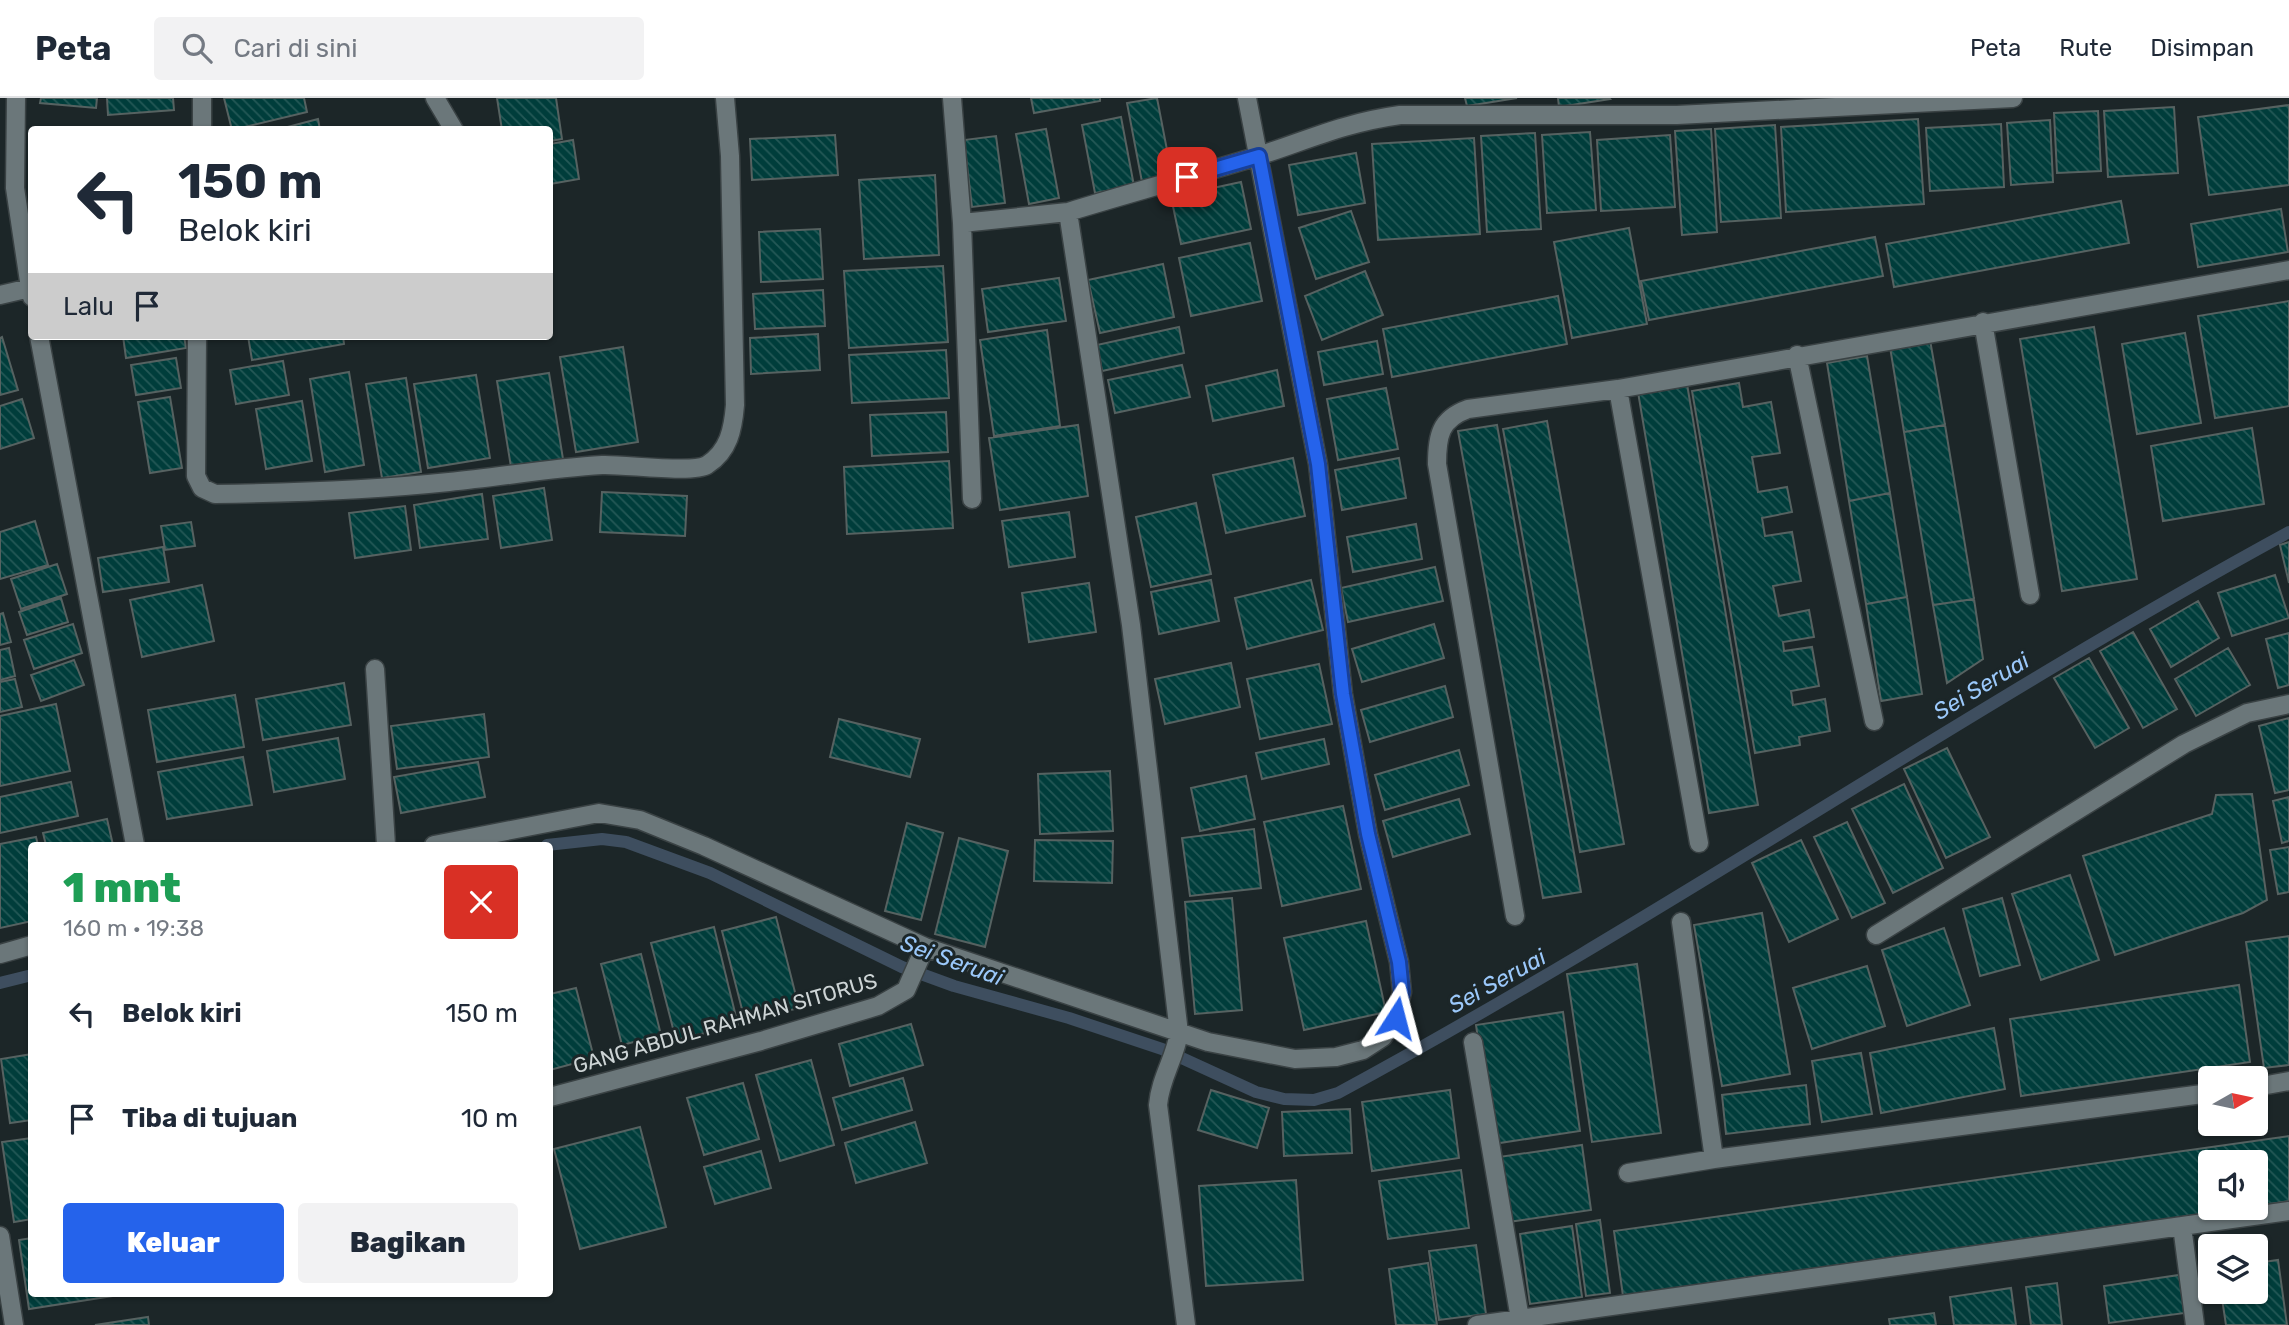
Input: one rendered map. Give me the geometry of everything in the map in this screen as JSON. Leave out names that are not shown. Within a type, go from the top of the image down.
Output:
[{"type":"street","points":[[16,98],[15,188],[28,273]]},
{"type":"street","points":[[202,98],[202,126]]},
{"type":"street","points":[[435,98],[452,126]]},
{"type":"street","points":[[197,340],[196,476],[202,488],[215,494],[342,492],[601,465],[647,465],[678,470],[706,466],[725,448],[733,433],[730,156],[725,98]]},
{"type":"street","points":[[952,98],[962,223],[972,499]]},
{"type":"street","points":[[449,842],[599,813],[640,820],[922,955],[1178,1040],[1295,1059],[1336,1057],[1363,1049],[1383,1037],[1396,1018],[1402,992],[1392,924],[1368,834],[1343,694],[1318,464],[1247,98]]},
{"type":"street","points":[[962,223],[1068,212],[1259,156],[1358,121],[1449,106],[1676,106],[2013,98]]},
{"type":"street","points":[[1068,212],[1131,625],[1178,1040],[1159,1090],[1158,1105],[1186,1325]]},
{"type":"street","points":[[1515,916],[1437,464],[1437,443],[1442,425],[1468,409],[1618,389],[1983,322],[2289,270]]},
{"type":"street","points":[[0,295],[28,293]]},
{"type":"street","points":[[1983,322],[2030,594]]},
{"type":"street","points":[[40,340],[134,842]]},
{"type":"street","points":[[1797,355],[1874,721]]},
{"type":"street","points":[[1618,389],[1699,843]]},
{"type":"street","points":[[375,669],[386,842]]},
{"type":"street","points":[[1876,935],[2184,744],[2247,713],[2289,704]]},
{"type":"street","points":[[1681,922],[1714,1158]]},
{"type":"street","points":[[0,954],[28,946]]},
{"type":"street","name":"GANG ABDUL RAHMAN SITORUS","points":[[553,1096],[878,1006],[906,989],[922,955]]},
{"type":"street","points":[[1473,1042],[1520,1322]]},
{"type":"street","points":[[2268,1085],[2289,1082]]},
{"type":"street","points":[[1628,1173],[1714,1158],[2198,1095]]},
{"type":"street","points":[[1477,1325],[1520,1322],[2289,1212]]},
{"type":"street","points":[[2182,1226],[2195,1325]]},
{"type":"street","points":[[0,1236],[14,1325]]},
{"type":"building","points":[[41,98],[97,98],[96,108],[40,103]]},
{"type":"building","points":[[107,98],[173,98],[174,110],[108,115]]},
{"type":"building","points":[[224,98],[304,98],[307,112],[249,126],[231,126]]},
{"type":"building","points":[[497,98],[556,98],[562,139],[553,140],[553,126],[501,126]]},
{"type":"building","points":[[1031,98],[1100,98],[1100,101],[1034,113]]},
{"type":"building","points":[[1157,98],[1172,176],[1142,182],[1127,103]]},
{"type":"building","points":[[1465,98],[1517,98],[1467,106]]},
{"type":"building","points":[[1558,98],[1609,98],[1610,99],[1559,107]]},
{"type":"building","points":[[2289,105],[2289,185],[2209,195],[2198,117]]},
{"type":"building","points":[[2174,107],[2178,173],[2108,177],[2104,111]]},
{"type":"building","points":[[2098,111],[2101,171],[2057,173],[2054,113]]},
{"type":"building","points":[[1121,117],[1134,186],[1095,193],[1082,125]]},
{"type":"building","points":[[318,119],[319,126],[291,126]]},
{"type":"building","points":[[1918,119],[1924,204],[1786,212],[1781,127]]},
{"type":"building","points":[[2050,120],[2053,182],[2011,185],[2007,123]]},
{"type":"building","points":[[2001,124],[2004,187],[1930,191],[1926,128]]},
{"type":"building","points":[[1775,125],[1781,218],[1721,222],[1715,129]]},
{"type":"building","points":[[1046,129],[1059,198],[1029,204],[1016,134]]},
{"type":"building","points":[[1711,129],[1717,232],[1682,235],[1675,131]]},
{"type":"building","points":[[1590,132],[1596,210],[1547,213],[1542,135]]},
{"type":"building","points":[[1535,133],[1541,229],[1487,232],[1481,136]]},
{"type":"building","points":[[835,135],[838,175],[752,180],[750,139]]},
{"type":"building","points":[[1670,135],[1675,207],[1601,211],[1597,140]]},
{"type":"building","points":[[996,136],[1005,203],[972,207],[964,140]]},
{"type":"building","points":[[1474,138],[1480,234],[1378,240],[1372,144]]},
{"type":"building","points":[[573,140],[579,179],[553,183],[553,143]]},
{"type":"building","points":[[1356,153],[1365,203],[1298,215],[1289,165]]},
{"type":"building","points":[[935,175],[939,255],[864,259],[859,180]]},
{"type":"building","points":[[1241,182],[1251,229],[1181,244],[1171,197]]},
{"type":"building","points":[[2121,201],[2129,243],[1894,287],[1886,244]]},
{"type":"building","points":[[2281,209],[2288,252],[2198,267],[2191,224]]},
{"type":"building","points":[[1351,211],[1369,262],[1316,279],[1299,228]]},
{"type":"building","points":[[1629,228],[1647,324],[1572,338],[1554,242]]},
{"type":"building","points":[[820,229],[823,279],[761,282],[759,232]]},
{"type":"building","points":[[1875,237],[1883,276],[1649,320],[1641,281]]},
{"type":"building","points":[[1250,243],[1262,301],[1191,316],[1179,258]]},
{"type":"building","points":[[1163,264],[1174,317],[1100,333],[1088,280]]},
{"type":"building","points":[[943,266],[948,342],[849,348],[844,271]]},
{"type":"building","points":[[1365,271],[1383,315],[1322,340],[1305,296]]},
{"type":"building","points":[[1059,278],[1066,321],[988,332],[982,289]]},
{"type":"building","points":[[823,290],[825,326],[755,329],[753,294]]},
{"type":"building","points":[[1558,296],[1567,344],[1392,377],[1383,329]]},
{"type":"building","points":[[2289,301],[2289,406],[2215,418],[2198,316]]},
{"type":"building","points":[[1179,327],[1184,353],[1102,371],[1097,345]]},
{"type":"building","points":[[2094,327],[2137,579],[2062,591],[2020,339]]},
{"type":"building","points":[[1047,330],[1060,426],[994,436],[980,340]]},
{"type":"building","points":[[2185,333],[2201,423],[2137,434],[2122,344]]},
{"type":"building","points":[[818,334],[820,370],[751,374],[750,338]]},
{"type":"building","points":[[2,337],[18,390],[0,395],[0,338]]},
{"type":"building","points":[[124,340],[185,340],[186,348],[126,358]]},
{"type":"building","points":[[249,340],[344,340],[344,344],[252,360]]},
{"type":"building","points":[[1930,340],[1945,425],[1904,432],[1890,347]]},
{"type":"building","points":[[1377,341],[1383,374],[1324,385],[1318,352]]},
{"type":"building","points":[[623,347],[638,442],[576,452],[560,357]]},
{"type":"building","points":[[946,350],[949,398],[852,403],[849,355]]},
{"type":"building","points":[[1867,356],[1890,493],[1849,501],[1827,363]]},
{"type":"building","points":[[176,358],[181,388],[136,395],[131,365]]},
{"type":"building","points":[[283,361],[289,395],[236,404],[230,370]]},
{"type":"building","points":[[1182,365],[1190,397],[1115,413],[1108,380]]},
{"type":"building","points":[[1277,370],[1284,406],[1213,421],[1206,386]]},
{"type":"building","points":[[349,372],[364,465],[325,472],[310,379]]},
{"type":"building","points":[[549,373],[563,459],[511,467],[497,381]]},
{"type":"building","points":[[476,375],[490,458],[428,468],[414,384]]},
{"type":"building","points":[[406,378],[421,472],[382,478],[366,384]]},
{"type":"building","points":[[1739,383],[1743,407],[1771,402],[1780,453],[1752,457],[1758,492],[1787,487],[1792,512],[1762,518],[1765,536],[1792,532],[1801,581],[1773,586],[1779,616],[1809,610],[1814,637],[1783,642],[1784,651],[1812,647],[1819,686],[1791,691],[1793,705],[1825,699],[1830,731],[1799,737],[1800,745],[1755,753],[1692,391]]},
{"type":"building","points":[[1687,384],[1758,805],[1709,813],[1638,392]]},
{"type":"building","points":[[1386,388],[1398,449],[1338,460],[1327,399]]},
{"type":"building","points":[[170,397],[182,468],[150,473],[138,402]]},
{"type":"building","points":[[22,399],[34,438],[0,449],[0,406]]},
{"type":"building","points":[[302,401],[312,461],[266,469],[256,409]]},
{"type":"building","points":[[946,412],[948,452],[872,456],[870,415]]},
{"type":"building","points":[[1547,421],[1624,844],[1580,852],[1503,429]]},
{"type":"building","points":[[1078,425],[1088,496],[1000,510],[989,438]]},
{"type":"building","points":[[1497,425],[1581,892],[1543,898],[1458,431]]},
{"type":"building","points":[[1945,425],[1974,599],[1933,605],[1904,432]]},
{"type":"building","points":[[2252,428],[2264,504],[2163,521],[2151,446]]},
{"type":"building","points":[[1293,458],[1305,516],[1226,533],[1213,475]]},
{"type":"building","points":[[1399,458],[1406,498],[1342,510],[1335,470]]},
{"type":"building","points":[[949,461],[953,528],[847,534],[844,467]]},
{"type":"building","points":[[544,488],[552,540],[501,548],[493,496]]},
{"type":"building","points":[[602,492],[687,496],[685,536],[600,532]]},
{"type":"building","points":[[1890,493],[1907,597],[1866,604],[1849,501]]},
{"type":"building","points":[[482,494],[488,539],[420,548],[414,505]]},
{"type":"building","points":[[1196,503],[1211,574],[1151,587],[1136,517]]},
{"type":"building","points":[[405,506],[411,550],[355,558],[349,513]]},
{"type":"building","points":[[1069,512],[1075,557],[1009,567],[1002,521]]},
{"type":"building","points":[[35,521],[48,565],[0,579],[0,532]]},
{"type":"building","points":[[191,522],[195,546],[165,550],[161,526]]},
{"type":"building","points":[[1416,524],[1422,559],[1353,572],[1347,537]]},
{"type":"building","points":[[2289,542],[2289,583],[2280,545]]},
{"type":"building","points":[[163,547],[169,582],[103,592],[98,558]]},
{"type":"building","points":[[57,564],[67,594],[21,609],[11,579]]},
{"type":"building","points":[[1435,567],[1443,601],[1348,622],[1341,588]]},
{"type":"building","points":[[2275,575],[2289,618],[2232,636],[2218,593]]},
{"type":"building","points":[[1211,580],[1219,621],[1159,634],[1151,592]]},
{"type":"building","points":[[1311,580],[1323,630],[1247,649],[1235,598]]},
{"type":"building","points":[[1089,583],[1096,632],[1029,642],[1022,593]]},
{"type":"building","points":[[202,585],[214,641],[142,657],[130,600]]},
{"type":"building","points":[[1907,597],[1922,694],[1881,701],[1866,604]]},
{"type":"building","points":[[61,598],[68,622],[27,635],[19,612]]},
{"type":"building","points":[[1974,599],[1983,659],[1947,683],[1933,605]]},
{"type":"building","points":[[2198,601],[2219,638],[2171,667],[2150,629]]},
{"type":"building","points":[[3,613],[11,642],[0,645],[0,614]]},
{"type":"building","points":[[73,624],[82,653],[34,669],[24,640]]},
{"type":"building","points":[[1434,624],[1444,658],[1362,682],[1352,649]]},
{"type":"building","points":[[2133,632],[2177,709],[2143,728],[2100,651]]},
{"type":"building","points":[[2289,633],[2289,685],[2278,688],[2266,639]]},
{"type":"building","points":[[9,648],[15,676],[0,680],[0,650]]},
{"type":"building","points":[[2228,648],[2250,685],[2196,716],[2175,679]]},
{"type":"building","points":[[2089,658],[2129,728],[2095,748],[2054,678]]},
{"type":"building","points":[[74,660],[84,685],[41,701],[31,675]]},
{"type":"building","points":[[1231,663],[1240,707],[1165,724],[1155,679]]},
{"type":"building","points":[[1319,664],[1332,724],[1260,739],[1247,679]]},
{"type":"building","points":[[15,679],[22,707],[0,712],[0,682]]},
{"type":"building","points":[[344,683],[351,725],[263,740],[256,699]]},
{"type":"building","points":[[1445,686],[1453,717],[1370,742],[1361,710]]},
{"type":"building","points":[[235,695],[244,747],[157,762],[148,710]]},
{"type":"building","points":[[56,704],[70,771],[0,786],[0,716]]},
{"type":"building","points":[[484,714],[489,757],[397,769],[391,726]]},
{"type":"building","points":[[2289,718],[2289,790],[2275,793],[2259,726]]},
{"type":"building","points":[[839,719],[920,739],[910,777],[830,757]]},
{"type":"building","points":[[338,738],[345,779],[274,792],[267,751]]},
{"type":"building","points":[[1324,739],[1329,764],[1262,779],[1256,753]]},
{"type":"building","points":[[1947,748],[1990,837],[1946,858],[1904,769]]},
{"type":"building","points":[[1459,750],[1469,785],[1385,810],[1375,775]]},
{"type":"building","points":[[243,757],[252,805],[167,819],[158,772]]},
{"type":"building","points":[[478,762],[485,797],[401,813],[394,777]]},
{"type":"building","points":[[1110,771],[1113,831],[1040,834],[1038,774]]},
{"type":"building","points":[[1246,776],[1255,819],[1200,831],[1191,788]]},
{"type":"building","points":[[71,782],[78,816],[0,833],[0,797]]},
{"type":"building","points":[[1904,784],[1943,868],[1893,893],[1852,809]]},
{"type":"building","points":[[2252,794],[2267,900],[2243,913],[2115,955],[2083,856],[2212,814],[2216,795]]},
{"type":"building","points":[[2289,797],[2289,841],[2282,843],[2273,801]]},
{"type":"building","points":[[1459,799],[1470,834],[1393,857],[1383,821]]},
{"type":"building","points":[[1343,806],[1361,889],[1282,906],[1264,822]]},
{"type":"building","points":[[107,819],[112,842],[45,842],[43,833]]},
{"type":"building","points":[[1847,822],[1885,903],[1852,918],[1814,837]]},
{"type":"building","points":[[907,823],[943,833],[921,920],[885,911]]},
{"type":"building","points":[[1254,829],[1261,888],[1190,896],[1182,838]]},
{"type":"building","points":[[36,837],[37,842],[28,842],[28,922],[0,928],[0,844]]},
{"type":"building","points":[[959,838],[1008,851],[985,947],[935,934]]},
{"type":"building","points":[[1035,840],[1113,841],[1112,883],[1034,881]]},
{"type":"building","points":[[1801,840],[1838,919],[1789,942],[1752,863]]},
{"type":"building","points":[[2289,847],[2289,892],[2278,894],[2270,850]]},
{"type":"building","points":[[2070,875],[2099,960],[2041,980],[2012,894]]},
{"type":"building","points":[[1232,898],[1242,1010],[1195,1014],[1185,902]]},
{"type":"building","points":[[2002,898],[2020,965],[1980,976],[1963,909]]},
{"type":"building","points":[[1762,913],[1790,1074],[1722,1086],[1694,925]]},
{"type":"building","points":[[776,917],[799,1008],[745,1021],[722,931]]},
{"type":"building","points":[[1366,921],[1386,1012],[1304,1030],[1284,938]]},
{"type":"building","points":[[714,927],[738,1025],[676,1040],[651,943]]},
{"type":"building","points":[[1944,928],[1970,1005],[1907,1026],[1882,950]]},
{"type":"building","points":[[2289,936],[2289,1065],[2264,1066],[2246,942]]},
{"type":"building","points":[[641,954],[661,1035],[622,1045],[601,964]]},
{"type":"building","points":[[1637,964],[1661,1133],[1592,1142],[1567,974]]},
{"type":"building","points":[[1867,966],[1885,1026],[1812,1049],[1793,988]]},
{"type":"building","points":[[2239,985],[2250,1062],[2198,1066],[2198,1070],[2021,1096],[2010,1019]]},
{"type":"building","points":[[576,988],[594,1058],[553,1069],[553,993]]},
{"type":"building","points":[[1563,1012],[1580,1131],[1493,1144],[1476,1025]]},
{"type":"building","points":[[911,1024],[923,1065],[850,1086],[839,1044]]},
{"type":"building","points":[[1994,1028],[2005,1089],[1881,1113],[1870,1053]]},
{"type":"building","points":[[1861,1053],[1872,1114],[1822,1122],[1812,1061]]},
{"type":"building","points":[[28,1055],[28,1121],[10,1123],[1,1059]]},
{"type":"building","points":[[811,1060],[834,1145],[780,1161],[756,1075]]},
{"type":"building","points":[[903,1078],[912,1110],[842,1130],[833,1098]]},
{"type":"building","points":[[743,1083],[759,1139],[704,1155],[687,1098]]},
{"type":"building","points":[[1806,1085],[1810,1124],[1726,1134],[1722,1095]]},
{"type":"building","points":[[1211,1090],[1269,1108],[1257,1148],[1198,1130]]},
{"type":"building","points":[[1450,1090],[1459,1158],[1372,1171],[1362,1102]]},
{"type":"building","points":[[1350,1109],[1352,1153],[1284,1156],[1282,1112]]},
{"type":"building","points":[[915,1122],[927,1163],[856,1183],[845,1143]]},
{"type":"building","points":[[640,1127],[666,1227],[580,1249],[554,1149]]},
{"type":"building","points":[[2289,1136],[2289,1201],[2268,1204],[2268,1150],[2198,1150],[2198,1215],[1623,1296],[1614,1231]]},
{"type":"building","points":[[28,1139],[28,1220],[14,1222],[2,1142]]},
{"type":"building","points":[[1582,1145],[1591,1210],[1508,1222],[1499,1157]]},
{"type":"building","points":[[761,1151],[771,1188],[715,1204],[704,1167]]},
{"type":"building","points":[[1461,1170],[1469,1228],[1388,1239],[1379,1181]]},
{"type":"building","points":[[1296,1180],[1303,1280],[1206,1286],[1199,1186]]},
{"type":"building","points":[[1600,1220],[1610,1293],[1586,1296],[1576,1224]]},
{"type":"building","points":[[1572,1226],[1582,1297],[1530,1304],[1520,1234]]},
{"type":"building","points":[[28,1239],[28,1297],[106,1297],[29,1309],[19,1240]]},
{"type":"building","points":[[1476,1245],[1486,1314],[1439,1320],[1429,1251]]},
{"type":"building","points":[[2278,1260],[2287,1325],[2226,1325],[2223,1304],[2268,1304],[2268,1261]]},
{"type":"building","points":[[1428,1263],[1437,1325],[1396,1325],[1389,1269]]},
{"type":"building","points":[[2179,1275],[2185,1313],[2109,1323],[2104,1286]]},
{"type":"building","points":[[2057,1283],[2062,1325],[2031,1325],[2026,1287]]},
{"type":"building","points":[[2011,1288],[2016,1325],[1954,1325],[1950,1297]]},
{"type":"building","points":[[1934,1313],[1936,1325],[1890,1325],[1889,1319]]},
{"type":"building","points":[[148,1317],[149,1325],[95,1325]]},
{"type":"waterway","name":"Sei Seruai","points":[[553,844],[602,839],[626,842],[710,873],[902,967],[954,986],[1069,1018],[1162,1049],[1256,1092],[1284,1099],[1314,1100],[1338,1093],[1459,1026],[2050,669],[2289,532]]},
{"type":"waterway","name":"Sei Seruai","points":[[0,983],[28,976]]},
{"type":"route","points":[[1187,177],[1259,156],[1318,464],[1343,694],[1368,834],[1392,924],[1399,962],[1402,992],[1396,1018]]}]
